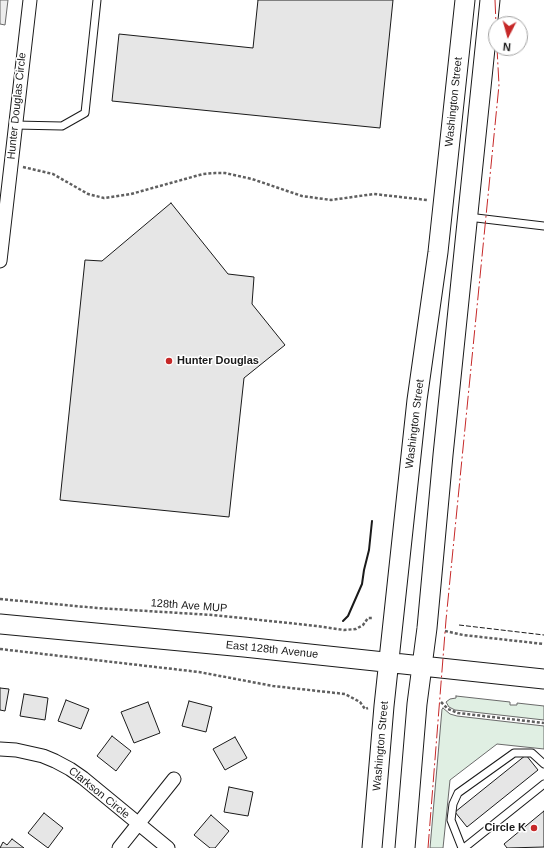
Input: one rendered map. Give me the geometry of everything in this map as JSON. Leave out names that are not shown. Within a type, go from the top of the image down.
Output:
[{"type":"main road","name":"Washington Street","points":[[372,848],[389,662],[417,400],[439,244],[465,0]]},
{"type":"main road","points":[[405,848],[417,704],[427,628],[490,0]]},
{"type":"main road","name":"East 128th Avenue","points":[[0,624],[389,662],[544,679]]},
{"type":"street","name":"Hunter Douglas Circle","points":[[0,261],[30,0]]},
{"type":"street","name":"Clarkson Circle","points":[[0,749],[16,750],[55,760],[83,778],[168,848]]},
{"type":"street","points":[[119,848],[174,779]]},
{"type":"lane","points":[[15,125],[62,126],[85,113],[98,0]]},
{"type":"lane","points":[[468,217],[544,226]]},
{"type":"lane","points":[[543,786],[463,848],[452,820],[453,804],[458,793],[514,753],[532,753],[544,764]]},
{"type":"path","points":[[22,166],[53,174],[88,194],[104,198],[132,194],[203,174],[220,172],[235,174],[302,196],[331,200],[374,194],[427,200]]},
{"type":"path","name":"128th Ave MUP","points":[[0,599],[97,608],[213,615],[344,630],[356,629],[363,625],[368,618],[372,618]]},
{"type":"path","points":[[445,631],[463,635],[544,644]]},
{"type":"path","points":[[0,649],[200,672],[273,686],[345,694],[360,702],[365,709]]},
{"type":"path","points":[[441,702],[448,709],[458,713],[544,723]]},
{"type":"green space","points":[[456,696],[510,702],[510,705],[517,705],[517,703],[544,706],[544,720],[455,710],[449,707],[446,702],[450,699],[456,698]]},
{"type":"green space","points":[[443,708],[450,714],[457,716],[544,726],[544,749],[497,744],[450,780],[443,848],[430,848],[442,709]]},
{"type":"shaded area","points":[[0,0],[8,0],[5,25],[0,24]]},
{"type":"building","points":[[258,0],[393,0],[380,128],[112,101],[119,34],[253,48]]},
{"type":"building","name":"Hunter Douglas","points":[[171,203],[228,274],[254,277],[252,304],[285,345],[244,378],[229,517],[60,500],[85,260],[102,261]]},
{"type":"building","points":[[0,688],[9,689],[5,711],[0,710]]},
{"type":"building","points":[[24,694],[48,698],[45,720],[20,716]]},
{"type":"building","points":[[66,700],[89,709],[81,729],[58,721]]},
{"type":"building","points":[[189,701],[212,707],[206,732],[182,726]]},
{"type":"building","points":[[148,702],[160,733],[134,743],[121,712]]},
{"type":"building","points":[[112,736],[131,751],[116,771],[97,756]]},
{"type":"building","points":[[235,737],[247,758],[225,770],[213,749]]},
{"type":"building","name":"Circle K","points":[[526,755],[538,770],[467,827],[455,812]]},
{"type":"building","points":[[229,787],[253,792],[248,816],[224,812]]},
{"type":"building","name":"Circle K","points":[[544,811],[544,847],[507,848],[504,844]]},
{"type":"building","points":[[44,813],[63,828],[48,848],[28,833]]},
{"type":"building","points":[[211,815],[229,831],[215,848],[210,848],[194,835]]},
{"type":"building","points":[[12,839],[24,848],[0,848],[3,842],[7,845]]},
{"type":"fence","points":[[459,625],[544,635]]},
{"type":"wall","points":[[343,621],[348,616],[362,584],[369,550],[372,521]]},
{"type":"power","points":[[495,0],[496,16]]},
{"type":"power","points":[[428,848],[446,620],[499,85],[497,56]]},
{"type":"place","name":"Hunter Douglas","points":[[169,361]]},
{"type":"place","name":"Circle K","points":[[534,828]]}]
